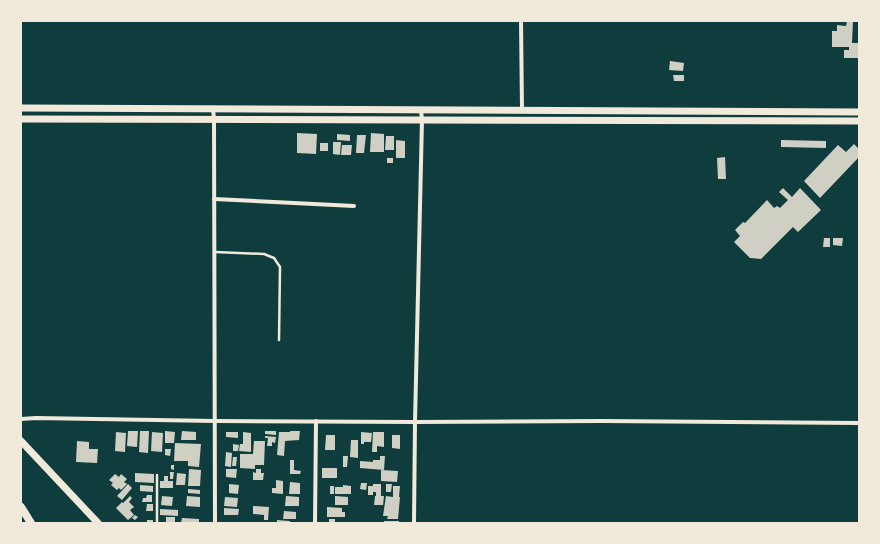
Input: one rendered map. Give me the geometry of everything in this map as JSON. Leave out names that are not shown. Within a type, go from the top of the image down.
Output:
[{"type":"highway","points":[[21,507],[30,522]]},
{"type":"highway","points":[[21,517],[30,522]]},
{"type":"main road","points":[[21,108],[859,112]]},
{"type":"main road","points":[[21,120],[214,119],[859,121]]},
{"type":"main road","points":[[21,441],[98,523]]},
{"type":"street","points":[[521,21],[522,110]]},
{"type":"street","points":[[213,109],[215,523]]},
{"type":"street","points":[[414,523],[421,110]]},
{"type":"street","points":[[214,199],[354,206]]},
{"type":"street","points":[[21,419],[316,422],[601,421],[859,423]]},
{"type":"street","points":[[315,523],[316,422]]},
{"type":"lane","points":[[214,252],[264,254],[274,258],[280,268],[279,340]]},
{"type":"lane","points":[[156,475],[156,523]]},
{"type":"building","points":[[847,21],[853,21],[852,43],[859,43],[859,58],[844,58],[844,50],[849,50],[849,47],[832,47],[832,31],[837,31],[837,25],[846,26]]},
{"type":"building","points":[[670,61],[684,63],[683,71],[669,70]]},
{"type":"building","points":[[673,75],[684,75],[684,81],[674,81]]},
{"type":"building","points":[[297,133],[317,134],[316,154],[297,153]]},
{"type":"building","points":[[371,133],[384,134],[384,152],[370,152]]},
{"type":"building","points":[[337,134],[350,135],[350,141],[337,140]]},
{"type":"building","points":[[357,135],[366,135],[364,153],[356,153]]},
{"type":"building","points":[[386,136],[394,136],[394,150],[385,150]]},
{"type":"building","points":[[396,140],[405,141],[405,158],[396,158]]},
{"type":"building","points":[[781,140],[826,141],[826,148],[781,147]]},
{"type":"building","points":[[333,142],[341,142],[340,155],[333,154]]},
{"type":"building","points":[[320,143],[328,143],[328,151],[320,151]]},
{"type":"building","points":[[854,144],[859,149],[859,157],[820,198],[804,181],[838,145],[846,152]]},
{"type":"building","points":[[342,145],[352,145],[351,155],[341,155]]},
{"type":"building","points":[[725,157],[726,179],[718,179],[717,158]]},
{"type":"building","points":[[387,158],[393,158],[393,163],[387,163]]},
{"type":"building","points":[[783,188],[792,197],[800,188],[821,210],[798,232],[793,227],[761,259],[750,258],[734,242],[740,236],[735,230],[743,222],[745,223],[767,200],[774,208],[777,206],[780,208],[788,200],[779,192]]},
{"type":"building","points":[[824,238],[830,238],[830,247],[823,247]]},
{"type":"building","points":[[833,238],[843,238],[842,246],[833,245]]},
{"type":"building","points":[[128,431],[138,431],[137,447],[127,446]]},
{"type":"building","points":[[140,431],[149,431],[148,453],[139,452]]},
{"type":"building","points":[[165,431],[175,432],[174,443],[165,443]]},
{"type":"building","points":[[182,431],[196,432],[196,440],[181,440]]},
{"type":"building","points":[[265,431],[276,431],[276,435],[265,434]]},
{"type":"building","points":[[300,431],[299,440],[285,441],[284,456],[277,455],[279,432]]},
{"type":"building","points":[[116,432],[126,433],[125,452],[115,451]]},
{"type":"building","points":[[152,432],[163,433],[162,452],[151,451]]},
{"type":"building","points":[[226,432],[238,432],[238,438],[226,437]]},
{"type":"building","points":[[243,432],[251,433],[251,452],[239,451],[240,444],[243,444]]},
{"type":"building","points":[[361,432],[372,433],[371,442],[364,442],[364,444],[361,444]]},
{"type":"building","points":[[373,432],[384,432],[384,447],[377,446],[377,452],[372,452]]},
{"type":"building","points":[[326,435],[335,435],[335,450],[325,450]]},
{"type":"building","points":[[392,435],[400,435],[400,449],[392,448]]},
{"type":"building","points":[[265,436],[276,437],[275,443],[272,442],[272,446],[267,446],[268,438],[265,438]]},
{"type":"building","points":[[351,440],[358,440],[358,458],[350,457]]},
{"type":"building","points":[[77,441],[89,442],[89,449],[98,449],[97,463],[76,462]]},
{"type":"building","points":[[254,441],[265,441],[264,465],[255,465],[255,469],[240,468],[240,454],[253,454]]},
{"type":"building","points":[[175,443],[201,444],[199,467],[188,466],[188,461],[174,461]]},
{"type":"building","points":[[233,444],[239,445],[238,451],[233,451]]},
{"type":"building","points":[[165,449],[171,449],[170,456],[165,455]]},
{"type":"building","points":[[226,452],[232,453],[231,467],[225,466]]},
{"type":"building","points":[[343,456],[348,456],[347,467],[343,467]]},
{"type":"building","points":[[380,456],[385,456],[384,470],[360,468],[360,461],[373,462],[373,460],[380,460]]},
{"type":"building","points":[[233,457],[237,457],[236,466],[232,466]]},
{"type":"building","points":[[290,460],[294,460],[294,470],[301,471],[300,474],[290,474]]},
{"type":"building","points":[[171,465],[174,465],[174,470],[171,469]]},
{"type":"building","points":[[322,468],[337,468],[337,478],[322,478]]},
{"type":"building","points":[[189,469],[201,470],[200,486],[188,486]]},
{"type":"building","points":[[226,469],[237,469],[236,478],[226,477]]},
{"type":"building","points":[[256,469],[261,469],[261,473],[264,473],[263,480],[253,480],[253,472],[256,473]]},
{"type":"building","points":[[381,470],[398,471],[397,482],[381,481]]},
{"type":"building","points":[[170,472],[174,472],[173,479],[170,479]]},
{"type":"building","points":[[135,473],[154,474],[154,483],[135,482]]},
{"type":"building","points":[[177,473],[186,474],[185,485],[176,485]]},
{"type":"building","points":[[115,474],[119,477],[121,474],[127,479],[124,482],[127,484],[121,490],[119,488],[117,490],[111,485],[113,483],[109,480]]},
{"type":"building","points":[[164,476],[168,476],[168,481],[173,481],[173,488],[160,488],[160,481],[164,481]]},
{"type":"building","points":[[276,480],[283,481],[283,494],[272,493],[272,488],[276,488]]},
{"type":"building","points":[[290,482],[300,483],[300,494],[289,494]]},
{"type":"building","points":[[361,483],[367,483],[366,490],[360,489]]},
{"type":"building","points":[[128,484],[132,488],[122,500],[117,496]]},
{"type":"building","points":[[229,484],[239,485],[238,494],[229,493]]},
{"type":"building","points":[[373,484],[381,484],[381,496],[384,496],[383,505],[374,505],[376,492],[373,492],[373,495],[368,495],[368,486],[373,486]]},
{"type":"building","points":[[386,484],[392,484],[391,492],[386,492]]},
{"type":"building","points":[[140,485],[153,486],[153,492],[140,491]]},
{"type":"building","points":[[343,485],[351,486],[351,494],[335,494],[335,487],[343,487]]},
{"type":"building","points":[[330,486],[334,486],[334,494],[330,494]]},
{"type":"building","points":[[393,486],[400,486],[398,519],[387,519],[388,516],[383,516],[386,496],[393,497]]},
{"type":"building","points":[[188,489],[200,490],[200,494],[188,493]]},
{"type":"building","points":[[147,495],[152,495],[152,502],[142,502],[143,498],[146,498]]},
{"type":"building","points":[[130,496],[132,498],[129,502],[134,507],[130,510],[134,515],[128,520],[116,508]]},
{"type":"building","points":[[162,496],[173,497],[172,506],[161,505]]},
{"type":"building","points":[[187,496],[200,497],[200,507],[186,506]]},
{"type":"building","points":[[286,496],[299,497],[299,506],[285,506]]},
{"type":"building","points":[[335,496],[348,497],[348,505],[335,505]]},
{"type":"building","points":[[225,497],[238,498],[237,507],[224,506]]},
{"type":"building","points":[[147,504],[153,504],[153,511],[146,511]]},
{"type":"building","points":[[253,506],[269,507],[268,520],[264,520],[264,515],[253,514]]},
{"type":"building","points":[[327,507],[342,508],[342,512],[345,512],[345,517],[327,517]]},
{"type":"building","points":[[224,508],[239,509],[238,515],[224,515]]},
{"type":"building","points":[[160,509],[178,510],[178,516],[160,515]]},
{"type":"building","points":[[284,511],[296,512],[296,519],[283,519]]},
{"type":"building","points":[[135,515],[138,517],[135,520],[132,518]]},
{"type":"building","points":[[166,517],[175,517],[175,523],[166,523]]},
{"type":"building","points":[[182,518],[199,519],[199,523],[181,523]]},
{"type":"building","points":[[329,519],[335,519],[335,523],[329,523]]},
{"type":"building","points":[[147,520],[153,520],[153,523],[147,523]]},
{"type":"building","points":[[277,520],[290,521],[290,523],[277,523]]},
{"type":"building","points":[[384,521],[399,521],[399,523],[384,523]]}]
